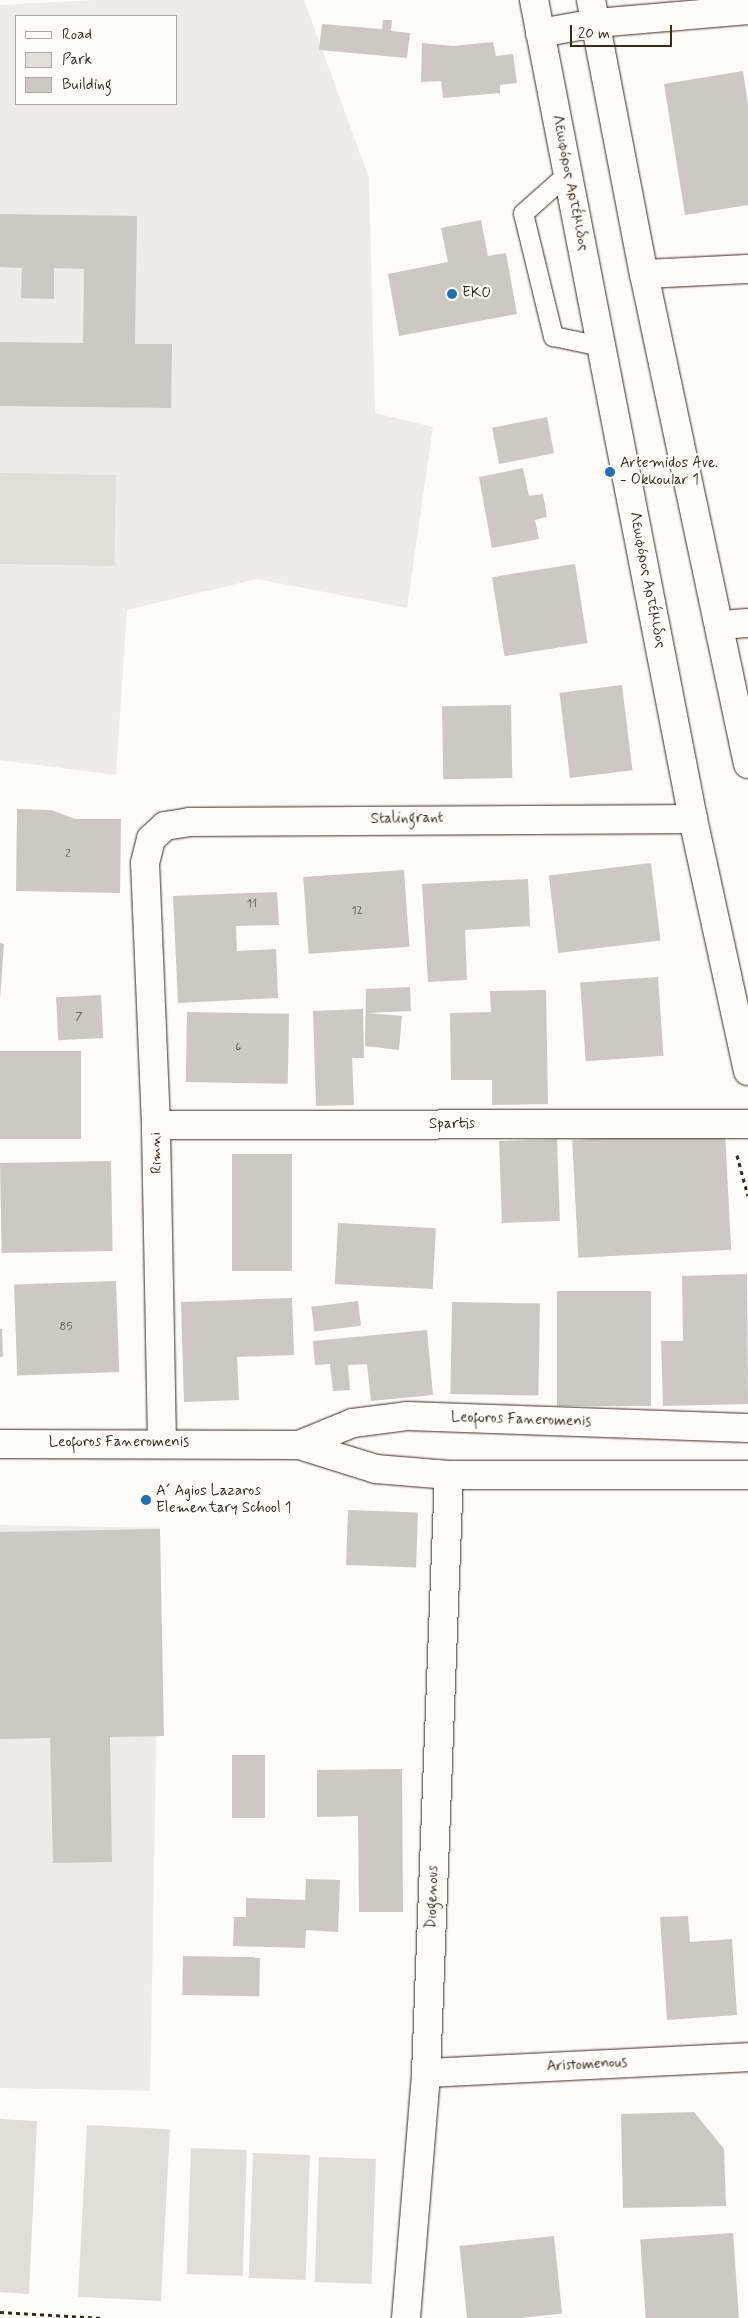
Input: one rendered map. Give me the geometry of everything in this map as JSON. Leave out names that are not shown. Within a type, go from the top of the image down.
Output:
[{"type":"street","name":"Λεωφόρος Αρτέμιδος","points":[[534,0],[693,819],[748,1071]]},
{"type":"street","points":[[540,33],[594,11],[748,10]]},
{"type":"street","points":[[594,11],[644,274],[748,764]]},
{"type":"street","points":[[644,274],[748,269]]},
{"type":"street","points":[[720,625],[748,623]]},
{"type":"street","name":"Stalingrant","points":[[145,863],[151,839],[165,826],[189,822],[693,819]]},
{"type":"street","name":"Rimni","points":[[145,863],[156,1125],[162,1442]]},
{"type":"street","name":"Spartis","points":[[156,1125],[748,1124]]},
{"type":"street","name":"Leoforos Faneromenis","points":[[299,1444],[353,1423],[407,1416],[748,1428]]},
{"type":"street","name":"Leoforos Faneromenis","points":[[0,1444],[162,1442],[299,1444],[376,1469],[449,1475],[748,1475]]},
{"type":"street","name":"Diogenous","points":[[406,2318],[426,2073],[449,1475]]},
{"type":"street","name":"Aristomenous","points":[[426,2073],[748,2057]]},
{"type":"lane","points":[[568,173],[523,213],[552,336],[601,346]]},
{"type":"path","points":[[0,2312],[103,2318]]},
{"type":"shaded area","points":[[94,0],[304,0],[369,178],[375,413],[433,427],[407,608],[257,579],[127,610],[116,775],[0,760],[0,5]]},
{"type":"shaded area","points":[[0,1525],[160,1528],[150,2091],[0,2088]]},
{"type":"green space","points":[[0,473],[116,475],[114,566],[0,564]]},
{"type":"green space","points":[[0,2119],[37,2121],[29,2294],[0,2292]]},
{"type":"green space","points":[[87,2125],[170,2129],[161,2301],[78,2297]]},
{"type":"green space","points":[[191,2148],[247,2150],[243,2276],[187,2274]]},
{"type":"green space","points":[[253,2153],[310,2155],[306,2280],[249,2278]]},
{"type":"green space","points":[[319,2157],[376,2159],[372,2284],[315,2282]]},
{"type":"building","points":[[383,20],[392,20],[391,31],[410,33],[407,58],[319,50],[322,24],[382,29]]},
{"type":"building","points":[[493,42],[496,56],[513,54],[517,83],[500,85],[500,93],[443,98],[441,81],[421,82],[422,43],[453,46]]},
{"type":"building","points":[[743,71],[748,105],[748,205],[685,215],[664,84]]},
{"type":"building","points":[[0,214],[137,216],[135,344],[172,344],[171,408],[0,406],[0,342],[83,343],[84,269],[54,268],[54,299],[21,298],[22,268],[0,267]]},
{"type":"building","name":"EKO","points":[[481,220],[488,256],[506,253],[517,314],[399,336],[388,274],[448,262],[441,228]]},
{"type":"building","points":[[547,417],[554,453],[499,464],[492,428]]},
{"type":"building","points":[[523,468],[529,496],[543,494],[547,517],[535,520],[539,539],[492,548],[479,477]]},
{"type":"building","points":[[575,564],[588,643],[505,656],[492,577]]},
{"type":"building","points":[[622,685],[632,770],[570,778],[559,693]]},
{"type":"building","points":[[511,705],[512,778],[443,779],[442,706]]},
{"type":"building","points":[[17,809],[51,810],[75,819],[121,819],[120,893],[16,891]]},
{"type":"building","points":[[651,863],[661,940],[558,953],[549,876]]},
{"type":"building","points":[[404,870],[409,947],[309,954],[303,877]]},
{"type":"building","points":[[528,879],[530,926],[465,930],[467,980],[428,982],[422,884]]},
{"type":"building","points":[[277,892],[279,925],[236,926],[237,951],[276,949],[278,998],[178,1003],[173,896]]},
{"type":"building","points":[[0,943],[4,944],[0,999]]},
{"type":"building","points":[[658,977],[664,1056],[586,1061],[580,982]]},
{"type":"building","points":[[410,987],[411,1011],[368,1013],[402,1016],[399,1050],[365,1046],[366,989]]},
{"type":"building","points":[[546,990],[548,1104],[492,1105],[492,1080],[451,1080],[450,1013],[491,1012],[490,991]]},
{"type":"building","points":[[101,995],[103,1038],[58,1040],[56,997]]},
{"type":"building","points":[[363,1009],[364,1058],[352,1058],[354,1105],[316,1106],[313,1011]]},
{"type":"building","points":[[187,1012],[289,1014],[288,1084],[186,1082]]},
{"type":"building","points":[[0,1051],[81,1051],[81,1139],[0,1139]]},
{"type":"building","points":[[725,1132],[731,1250],[578,1258],[572,1140]]},
{"type":"building","points":[[557,1139],[560,1221],[502,1223],[499,1141]]},
{"type":"building","points":[[232,1154],[292,1154],[292,1271],[232,1271]]},
{"type":"building","points":[[111,1161],[113,1251],[2,1253],[0,1163]]},
{"type":"building","points":[[338,1223],[436,1228],[433,1289],[335,1284]]},
{"type":"building","points":[[747,1274],[748,1404],[663,1406],[661,1341],[683,1341],[682,1276]]},
{"type":"building","points":[[116,1281],[119,1372],[17,1376],[14,1285]]},
{"type":"building","points":[[557,1291],[651,1291],[651,1406],[557,1406]]},
{"type":"building","points":[[292,1298],[294,1355],[237,1357],[239,1400],[184,1402],[181,1302]]},
{"type":"building","points":[[358,1301],[361,1326],[314,1332],[311,1307]]},
{"type":"building","points":[[452,1302],[540,1304],[538,1396],[450,1394]]},
{"type":"building","points":[[0,1329],[2,1329],[3,1357],[0,1357]]},
{"type":"building","points":[[427,1330],[433,1395],[371,1401],[367,1364],[348,1365],[350,1390],[333,1391],[330,1364],[315,1365],[313,1341]]},
{"type":"building","points":[[348,1510],[418,1512],[416,1567],[346,1565]]},
{"type":"building","points":[[160,1529],[164,1736],[110,1737],[112,1862],[53,1863],[50,1738],[0,1739],[0,1532]]},
{"type":"building","points":[[232,1755],[265,1755],[265,1818],[232,1818]]},
{"type":"building","points":[[402,1769],[403,1912],[359,1912],[358,1816],[317,1817],[317,1770]]},
{"type":"building","points":[[306,1879],[340,1880],[338,1932],[306,1930],[305,1948],[233,1946],[234,1917],[246,1917],[246,1898],[305,1900]]},
{"type":"building","points":[[688,1916],[690,1942],[732,1939],[737,2015],[667,2020],[660,1917]]},
{"type":"building","points":[[183,1956],[260,1957],[259,1996],[182,1995]]},
{"type":"building","points":[[694,2112],[724,2149],[726,2206],[623,2208],[621,2114]]},
{"type":"building","points":[[733,2233],[739,2318],[646,2318],[640,2239]]},
{"type":"building","points":[[554,2236],[562,2314],[520,2318],[467,2318],[460,2246]]},
{"type":"place","name":"EKO","points":[[452,294]]},
{"type":"place","name":"Artemidos Ave. - Okkoular 1","points":[[610,472]]},
{"type":"place","name":"A´ Agios Lazaros Elementary School 1","points":[[146,1500]]}]
